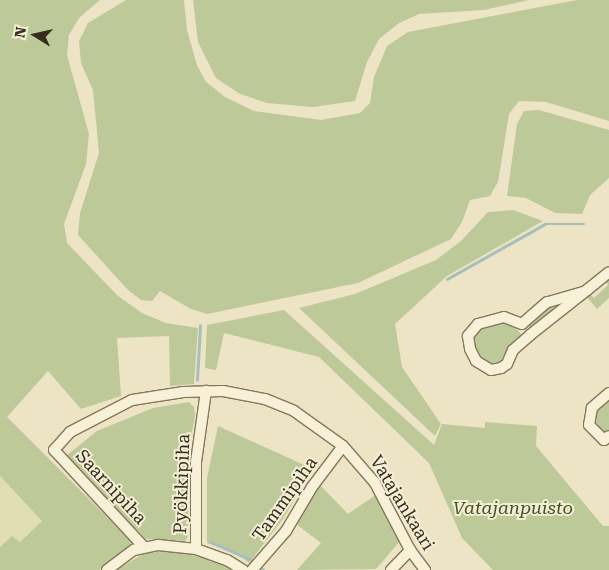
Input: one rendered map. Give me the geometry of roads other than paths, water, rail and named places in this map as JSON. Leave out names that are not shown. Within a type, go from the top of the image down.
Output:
[{"type":"street","points":[[530,335],[522,324],[504,317],[494,318],[471,330],[468,342],[476,361],[491,370],[501,368],[507,364],[513,350],[609,272]]},
{"type":"street","points":[[522,324],[547,302],[583,292]]},
{"type":"street","name":"Vatajankaari","points":[[54,450],[70,432],[114,407],[159,396],[206,391],[238,393],[275,403],[312,421],[344,446],[375,483],[410,550],[425,570]]},
{"type":"street","name":"Pyökkipiha","points":[[196,549],[196,462],[206,391]]},
{"type":"street","points":[[609,393],[592,408],[590,425],[604,440],[609,436]]},
{"type":"street","name":"Tammipiha","points":[[252,570],[286,531],[312,487],[344,446]]},
{"type":"street","name":"Saarnipiha","points":[[54,450],[143,546]]},
{"type":"street","points":[[107,570],[143,546],[196,549],[227,560],[243,570]]},
{"type":"street","points":[[391,570],[410,550]]},
{"type":"waterway","points":[[447,279],[545,224],[584,224]]},
{"type":"waterway","points":[[197,380],[200,326]]},
{"type":"waterway","points":[[211,542],[252,560]]},
{"type":"park label","name":"Vatajanpuisto","points":[[513,508]]}]
